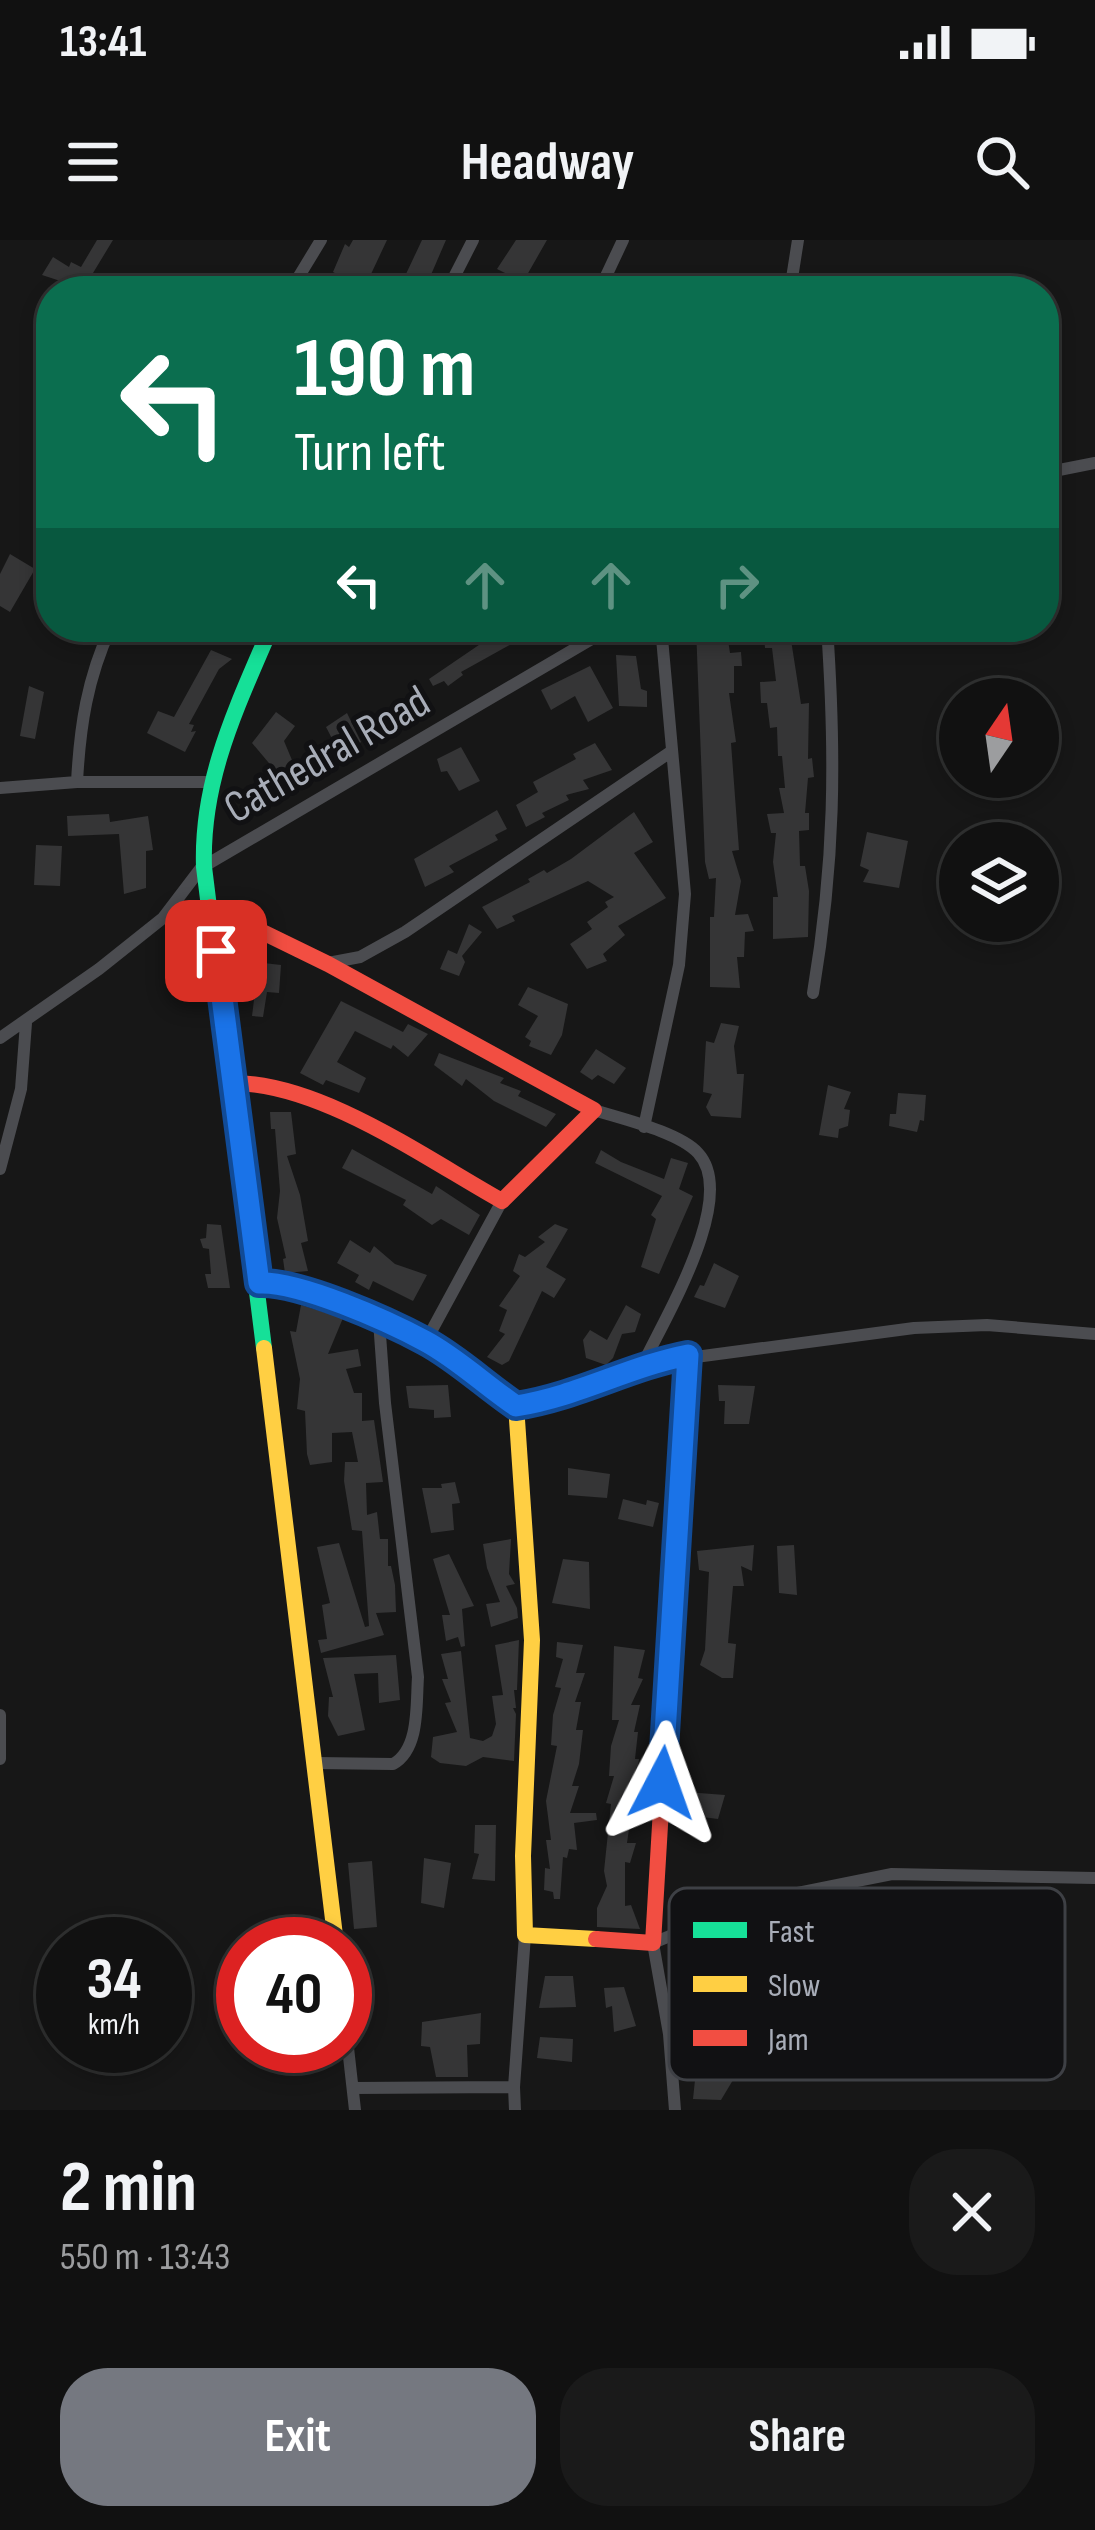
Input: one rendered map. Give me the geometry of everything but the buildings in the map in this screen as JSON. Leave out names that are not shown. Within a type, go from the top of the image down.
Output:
[{"type":"street","points":[[299,276],[321,240]]},
{"type":"street","points":[[454,276],[472,240]]},
{"type":"street","points":[[606,276],[623,240]]},
{"type":"street","points":[[792,276],[798,240]]},
{"type":"street","points":[[1059,470],[1095,463]]},
{"type":"street","points":[[76,782],[81,715],[106,642]]},
{"type":"street","points":[[265,642],[207,782],[201,868],[211,907],[259,1283],[333,1917]]},
{"type":"street","name":"Cathedral Road","points":[[201,868],[586,642]]},
{"type":"street","points":[[644,1127],[679,964],[685,894],[662,642]]},
{"type":"street","points":[[813,993],[827,907],[835,802],[827,642]]},
{"type":"street","points":[[328,964],[360,958],[405,932],[672,751]]},
{"type":"street","points":[[0,788],[76,782],[207,782]]},
{"type":"street","points":[[0,1038],[163,918],[201,868]]},
{"type":"street","points":[[211,907],[328,964],[594,1110],[644,1127],[699,1154],[706,1165],[707,1224],[644,1364]]},
{"type":"street","points":[[0,1169],[21,1089],[26,1023]]},
{"type":"street","points":[[232,1083],[264,1083],[314,1097],[502,1202]]},
{"type":"street","points":[[426,1341],[502,1202],[594,1110]]},
{"type":"street","points":[[259,1283],[288,1286],[426,1341],[516,1406],[559,1399],[644,1364],[688,1355],[914,1328],[987,1325],[1095,1334]]},
{"type":"street","points":[[316,1763],[393,1764],[407,1753],[416,1718],[418,1676],[379,1321]]},
{"type":"street","points":[[669,2034],[653,1943],[688,1355]]},
{"type":"street","points":[[515,2110],[525,1935],[523,1856],[532,1640],[516,1406]]},
{"type":"street","points":[[0,1715],[0,1760]]},
{"type":"street","points":[[822,1888],[892,1874],[1095,1878]]},
{"type":"street","points":[[525,1935],[653,1943],[669,1936]]},
{"type":"street","points":[[351,2073],[355,2110]]},
{"type":"street","points":[[673,2080],[675,2110]]},
{"type":"street","points":[[353,2088],[514,2087]]},
{"type":"traffic: fast","points":[[264,1348],[204,867],[215,773],[265,642]]},
{"type":"traffic: slow","points":[[264,1348],[333,1917]]},
{"type":"traffic: slow","points":[[516,1405],[532,1640],[523,1856],[525,1935],[596,1939]]},
{"type":"traffic: jam","points":[[211,907],[328,964],[594,1110],[502,1201],[336,1109],[267,1086],[233,1083]]},
{"type":"traffic: jam","points":[[596,1939],[653,1943],[688,1355]]},
{"type":"route","points":[[216,951],[259,1283],[288,1286],[426,1341],[516,1406],[559,1399],[644,1364],[688,1355],[662,1783]]}]
